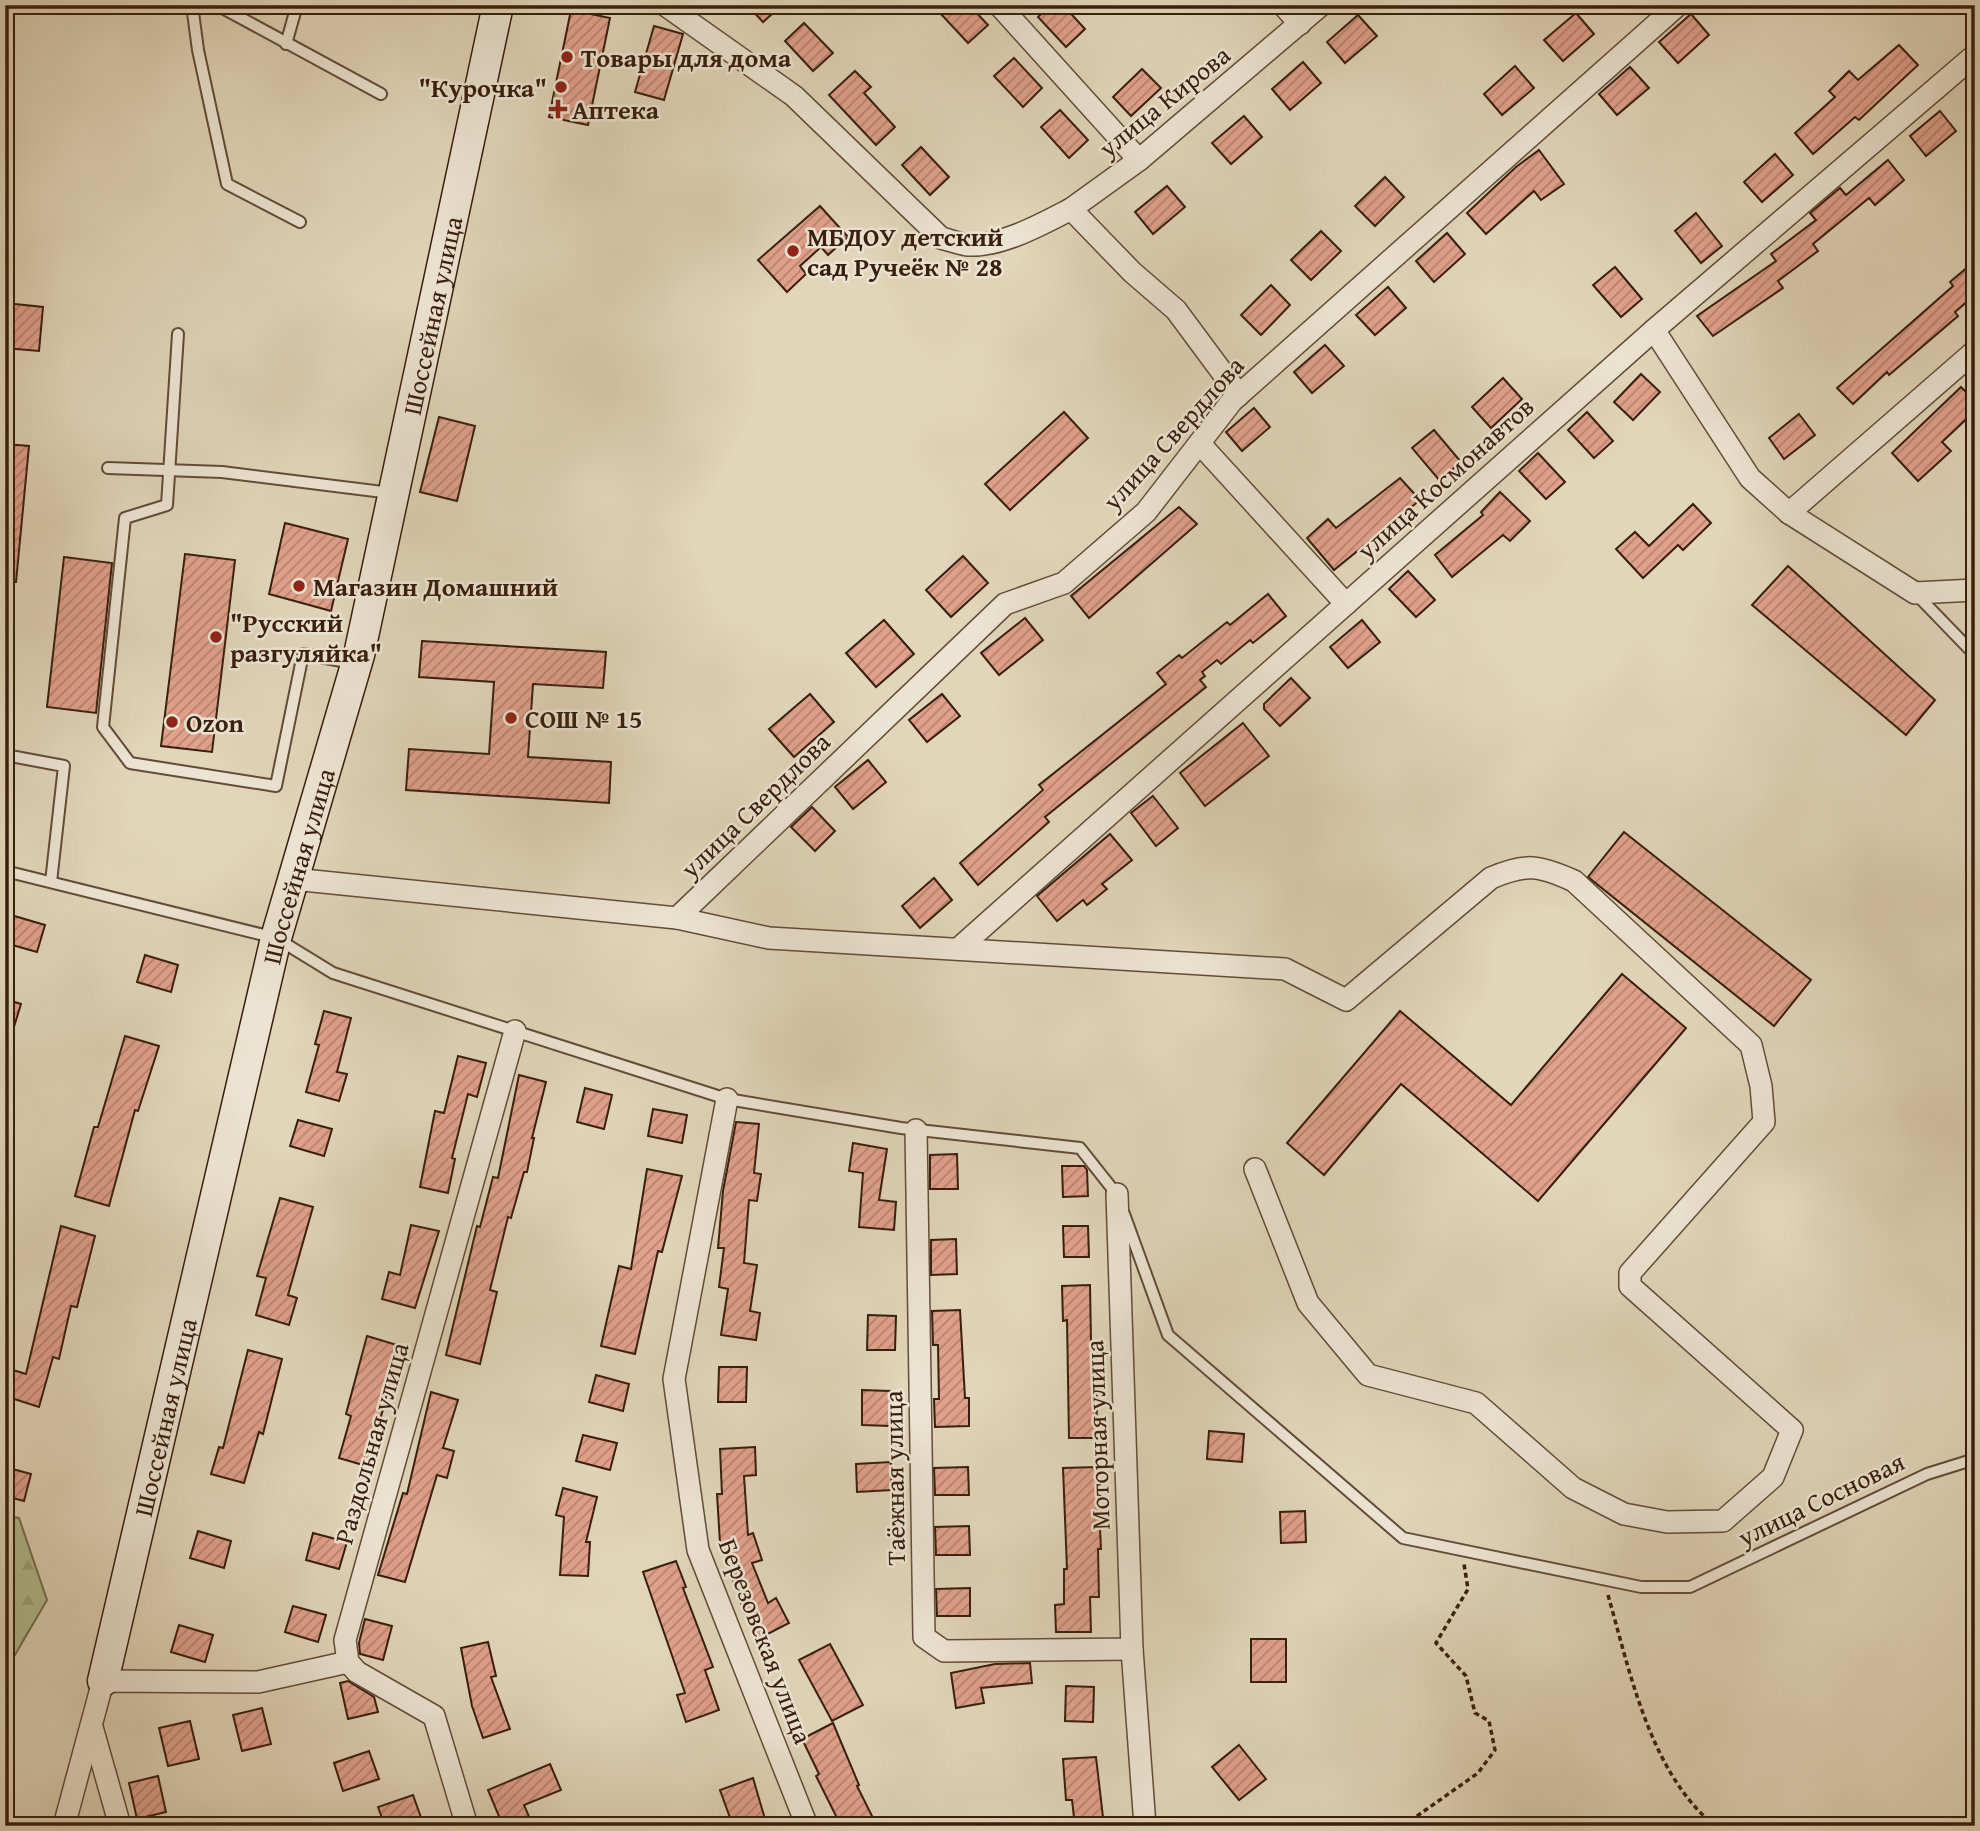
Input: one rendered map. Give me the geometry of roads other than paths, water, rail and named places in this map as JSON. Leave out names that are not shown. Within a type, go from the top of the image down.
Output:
[{"type":"street","name":"Шоссейная улица","points":[[64,1826],[103,1681],[276,938],[356,664],[498,5]]},
{"type":"street","name":"улица Кирова","points":[[665,5],[794,96],[941,238],[968,245],[995,241],[1046,222],[1071,209],[1139,160],[1321,5]]},
{"type":"street","points":[[999,5],[1139,160]]},
{"type":"street","points":[[1283,5],[1300,24]]},
{"type":"street","name":"улица Свердлова","points":[[677,918],[1005,604],[1064,583],[1146,512],[1239,395],[1678,5]]},
{"type":"street","name":"улица Космонавтов","points":[[958,949],[1654,330],[1975,55]]},
{"type":"street","points":[[1071,209],[1132,272],[1176,310],[1239,395]]},
{"type":"street","points":[[1654,330],[1750,478],[1789,513],[1915,593],[1975,590]]},
{"type":"street","points":[[1789,513],[1975,351]]},
{"type":"street","points":[[1201,445],[1346,604]]},
{"type":"street","points":[[293,879],[677,918],[769,938],[1285,969],[1346,1000],[1490,878],[1518,866],[1546,868],[1574,881],[1751,1045],[1761,1086],[1764,1122],[1630,1273],[1630,1286],[1792,1430],[1773,1476],[1723,1521],[1667,1522],[1624,1514],[1573,1488],[1476,1403],[1368,1375],[1308,1303],[1255,1168]]},
{"type":"street","name":"Раздольная улица","points":[[348,1662],[345,1640],[515,1031]]},
{"type":"street","name":"Березовская улица","points":[[727,1099],[674,1379],[698,1550],[807,1826]]},
{"type":"street","name":"Таёжная улица","points":[[916,1130],[925,1637],[944,1651],[1132,1649]]},
{"type":"street","name":"Моторная улица","points":[[1117,1194],[1132,1649],[1146,1826]]},
{"type":"street","points":[[103,1681],[258,1682],[348,1662],[358,1672],[434,1716],[467,1826]]},
{"type":"street","points":[[91,1725],[120,1826]]},
{"type":"lane","points":[[192,5],[198,50],[227,184],[300,222]]},
{"type":"lane","points":[[217,5],[381,94]]},
{"type":"lane","points":[[286,44],[297,5]]},
{"type":"lane","points":[[178,334],[167,506],[125,518],[103,727],[130,764],[276,786],[303,654],[356,664]]},
{"type":"lane","points":[[108,468],[170,468],[393,494]]},
{"type":"lane","points":[[1915,593],[1975,655]]},
{"type":"lane","points":[[5,755],[64,766],[51,882]]},
{"type":"lane","points":[[5,871],[276,938],[333,973],[727,1099],[916,1130],[1080,1148],[1117,1194]]},
{"type":"lane","name":"улица Сосновая","points":[[1117,1194],[1168,1335],[1403,1538],[1641,1587],[1690,1587],[1927,1474],[1975,1459]]},
{"type":"place","name":"Товары для дома","points":[[567,57]]},
{"type":"place","name":"\"Курочка\"","points":[[561,87]]},
{"type":"place","name":"Аптека","points":[[558,109]]},
{"type":"place","name":"МБДОУ детский сад Ручеёк № 28","points":[[793,251]]},
{"type":"place","name":"Магазин Домашний","points":[[299,586]]},
{"type":"place","name":"\"Русский разгуляйка\"","points":[[216,637]]},
{"type":"place","name":"СОШ № 15","points":[[511,718]]},
{"type":"place","name":"Ozon","points":[[172,722]]}]
